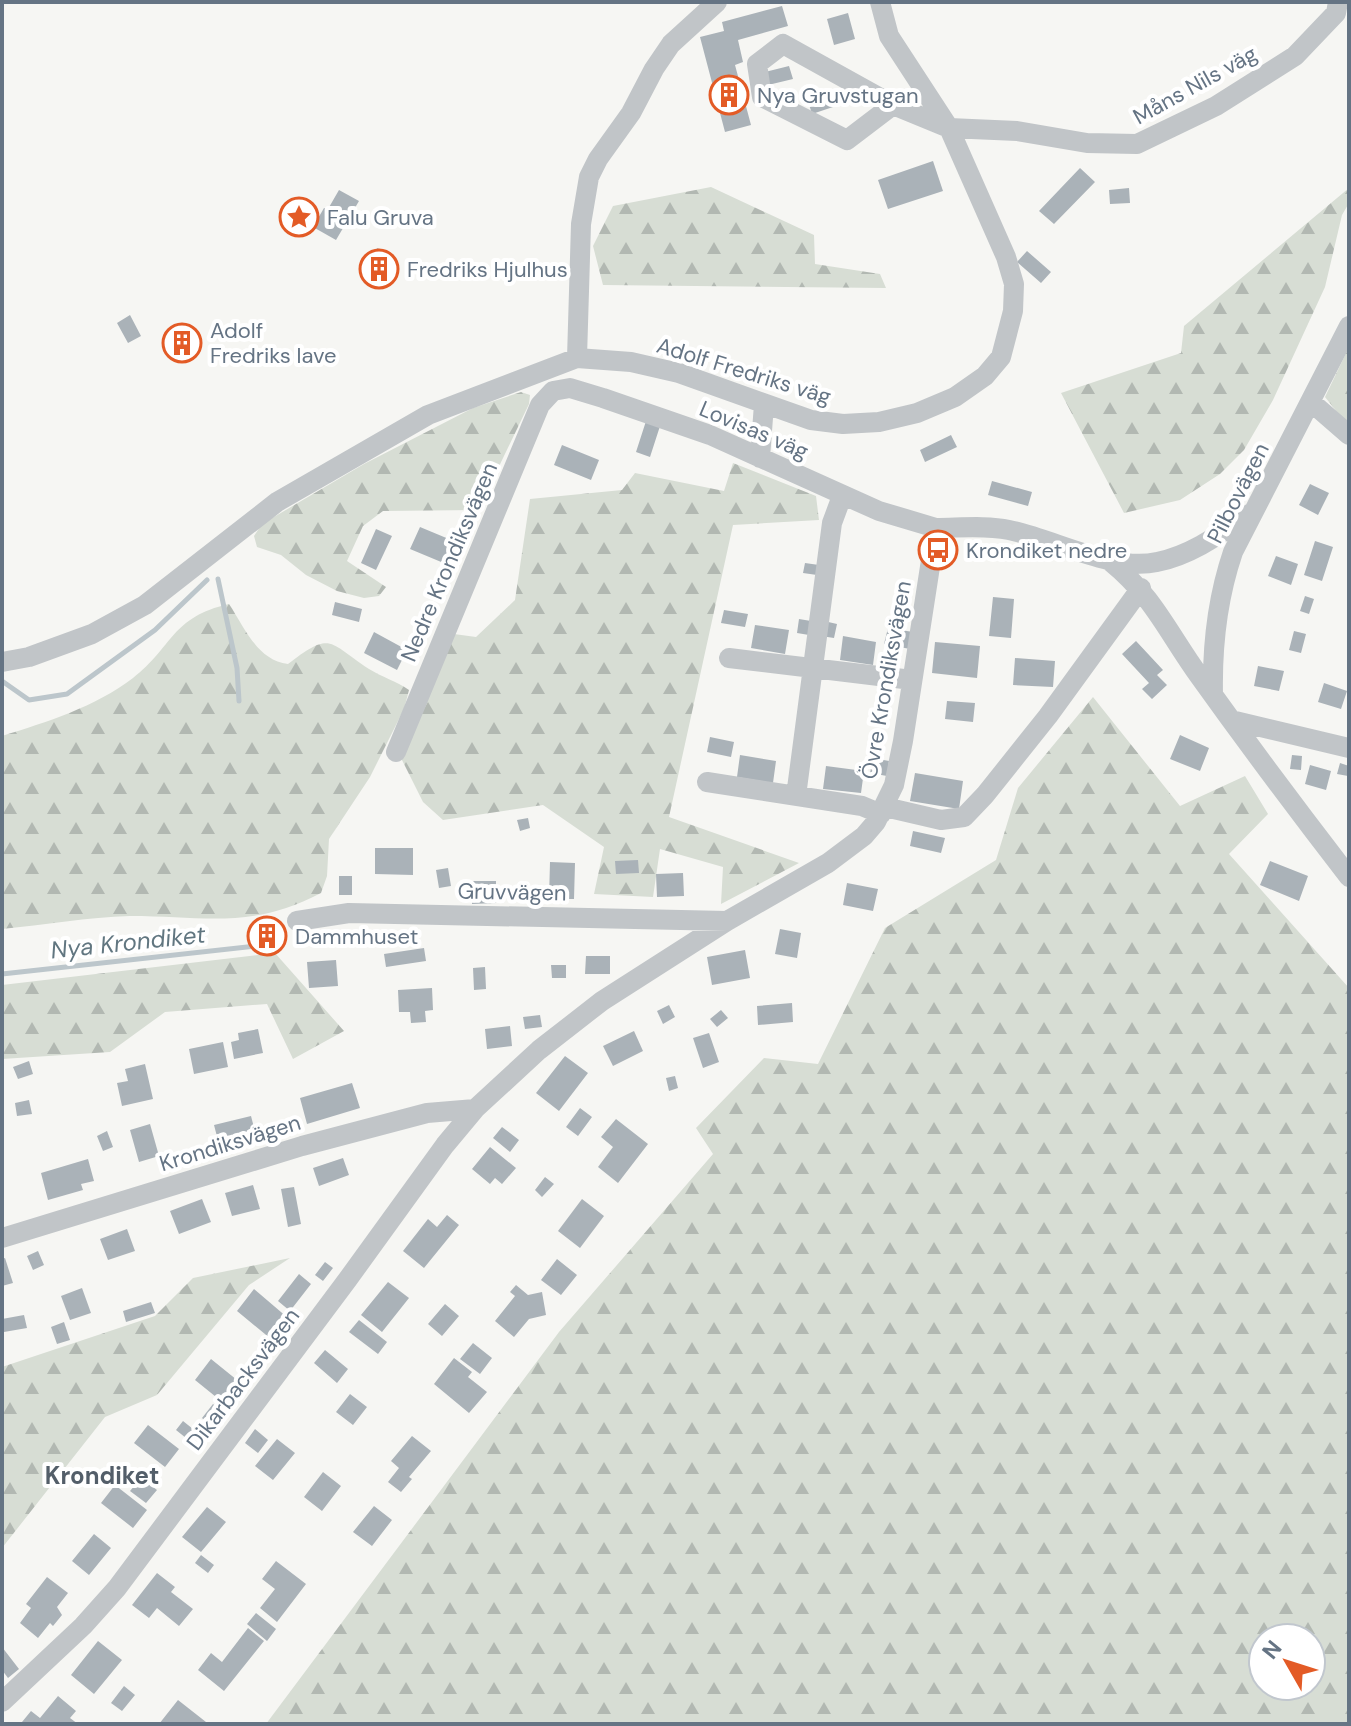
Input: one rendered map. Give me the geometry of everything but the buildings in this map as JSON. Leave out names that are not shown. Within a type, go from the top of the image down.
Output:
[{"type":"street","points":[[577,358],[581,224],[589,177],[671,44],[717,2]]},
{"type":"street","name":"Adolf Fredriks väg","points":[[2,662],[29,657],[92,634],[145,605],[277,502],[428,415],[577,358],[631,362],[679,373],[811,420],[843,424],[879,422],[917,413],[955,397],[985,376],[1001,357],[1013,311],[1014,284],[1006,257],[949,128],[889,36],[880,2]]},
{"type":"street","name":"Måns Nils väg","points":[[893,105],[847,140],[762,97],[757,64],[783,44],[893,105],[949,128],[1017,131],[1087,143],[1137,144],[1216,106],[1295,56],[1336,13],[1338,2]]},
{"type":"street","name":"Pilbovägen","points":[[1213,694],[1212,652],[1224,577],[1233,552],[1349,326]]},
{"type":"street","name":"Lovisas väg","points":[[550,393],[570,388],[710,435],[842,496],[936,528]]},
{"type":"street","name":"Nedre Krondiksvägen","points":[[396,752],[540,405],[550,393]]},
{"type":"street","points":[[1311,402],[1349,435]]},
{"type":"street","points":[[760,458],[764,404]]},
{"type":"street","points":[[796,796],[832,523],[842,496]]},
{"type":"street","points":[[936,528],[1002,529],[1135,564],[1168,559],[1201,545],[1254,511]]},
{"type":"street","name":"Övre Krondiksvägen","points":[[475,1109],[539,1050],[602,1001],[727,921],[849,849],[864,836],[883,810],[899,765],[936,528]]},
{"type":"street","points":[[1108,559],[1141,588],[1231,720],[1349,877]]},
{"type":"street","points":[[707,782],[941,820],[964,817],[1048,716],[1141,588]]},
{"type":"street","points":[[729,658],[912,680]]},
{"type":"street","points":[[1231,720],[1349,748]]},
{"type":"street","name":"Gruvvägen","points":[[297,921],[349,913],[380,913],[727,921]]},
{"type":"street","name":"Krondiksvägen","points":[[2,1238],[302,1146],[427,1113],[475,1109]]},
{"type":"street","name":"Dikarbacksvägen","points":[[2,1702],[77,1632],[117,1588],[445,1145],[475,1109]]},
{"type":"green space","points":[[711,187],[814,235],[815,264],[880,274],[886,288],[603,285],[593,246],[613,206]]},
{"type":"green space","points":[[1349,188],[1349,203],[1342,215],[1325,287],[1273,400],[1244,450],[1220,474],[1180,500],[1124,513],[1061,393],[1181,353],[1184,326]]},
{"type":"green space","points":[[1349,347],[1349,427],[1325,397]]},
{"type":"green space","points":[[521,392],[530,395],[529,404],[478,510],[383,511],[363,526],[347,561],[386,587],[379,596],[364,598],[337,591],[306,575],[281,555],[257,547],[254,536],[262,524],[364,464],[473,408]]},
{"type":"green space","points":[[733,463],[816,496],[819,520],[733,525],[669,817],[799,863],[721,904],[723,867],[660,849],[653,897],[594,894],[604,847],[543,805],[443,820],[423,802],[398,752],[454,634],[476,637],[515,600],[530,499],[622,490],[635,473],[724,491]]},
{"type":"green space","points":[[229,604],[253,642],[277,661],[288,664],[313,647],[330,644],[409,690],[404,709],[370,777],[329,839],[327,876],[321,893],[296,905],[249,917],[130,916],[2,929],[2,736],[53,719],[103,697],[133,678],[184,625],[210,610]]},
{"type":"green space","points":[[1093,697],[1180,806],[1245,776],[1268,814],[1229,854],[1349,988],[1349,1724],[266,1724],[559,1332],[713,1154],[696,1128],[764,1058],[818,1064],[885,928],[996,860],[1018,788]]},
{"type":"green space","points":[[275,953],[344,1031],[293,1059],[267,1004],[165,1012],[110,1052],[2,1059],[2,985]]},
{"type":"green space","points":[[290,1258],[249,1285],[157,1395],[105,1417],[2,1548],[2,1367],[155,1316],[193,1278]]},
{"type":"waterway","points":[[218,579],[237,668],[239,701]]},
{"type":"waterway","points":[[2,681],[29,700],[67,694],[155,630],[207,580]]},
{"type":"waterway","name":"Nya Krondiket","points":[[2,974],[257,946]]},
{"type":"place","name":"Nya Gruvstugan","points":[[729,95]]},
{"type":"place","name":"Falu Gruva","points":[[299,217]]},
{"type":"place","name":"Fredriks Hjulhus","points":[[379,269]]},
{"type":"place","name":"Adolf Fredriks lave","points":[[182,343]]},
{"type":"place","name":"Krondiket nedre","points":[[938,550]]},
{"type":"place","name":"Dammhuset","points":[[267,936]]},
{"type":"district","name":"Krondiket","points":[[102,1475]]}]
